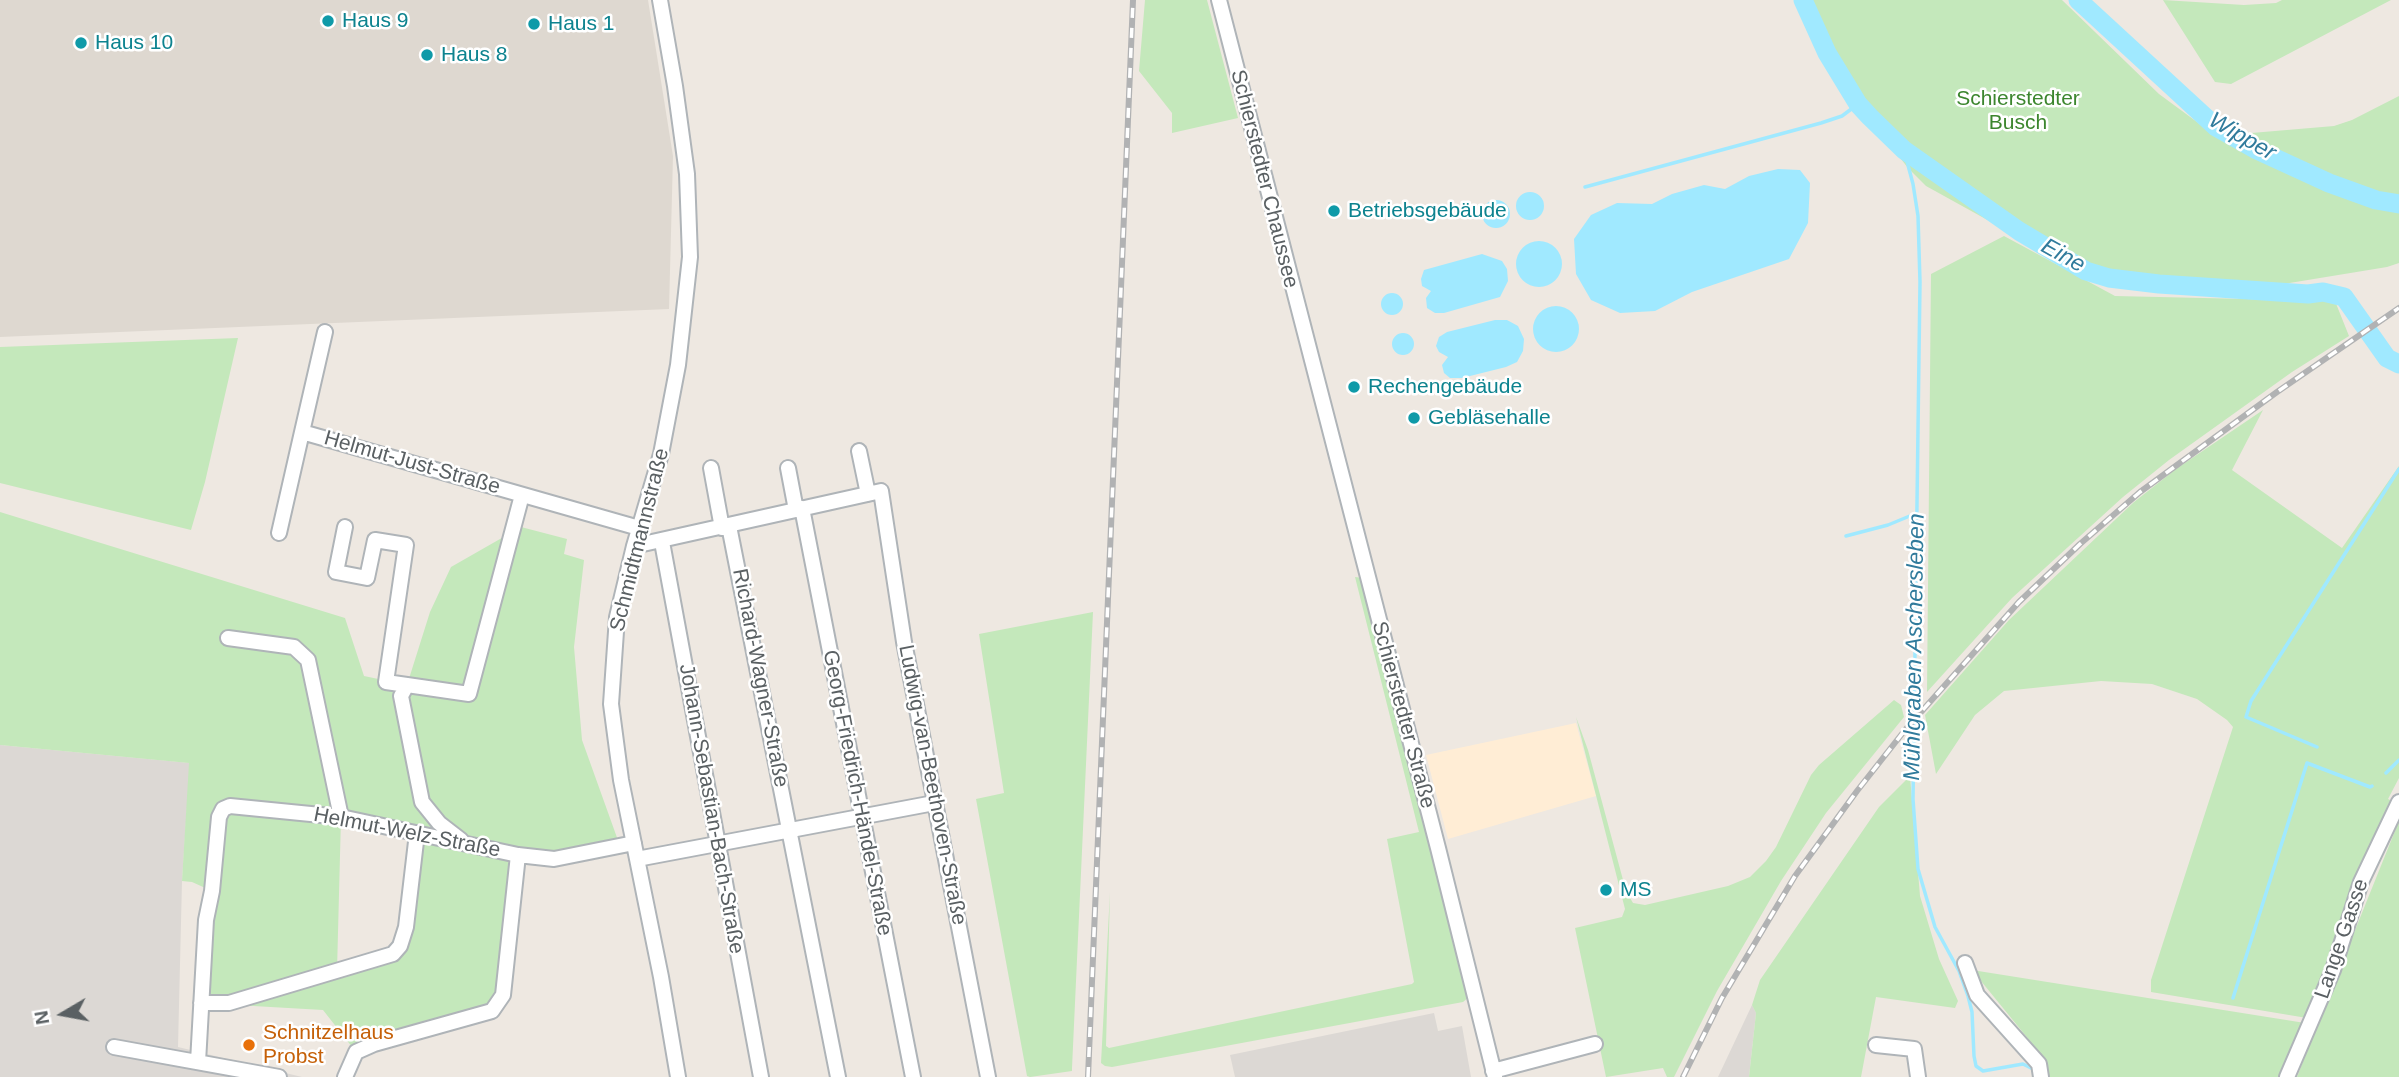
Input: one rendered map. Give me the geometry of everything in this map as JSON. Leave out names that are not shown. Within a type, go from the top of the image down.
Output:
[{"type":"street","name":"Schmidtmannstraße","points":[[660,0],[676,86],[687,174],[690,257],[678,365],[661,454],[617,617],[611,704],[621,780],[661,977],[678,1077]]},
{"type":"street","name":"Schierstedter Chaussee","points":[[1219,0],[1310,359]]},
{"type":"street","name":"Helmut-Just-Straße","points":[[279,533],[324,332]]},
{"type":"street","name":"Schierstedter Straße","points":[[1310,359],[1494,1074],[1595,1044]]},
{"type":"street","name":"Helmut-Just-Straße","points":[[302,432],[639,528]]},
{"type":"street","name":"Ludwig-van-Beethoven-Straße","points":[[859,451],[874,493],[988,1077]]},
{"type":"street","name":"Richard-Wagner-Straße","points":[[711,468],[790,830],[838,1077]]},
{"type":"street","name":"Georg-Friedrich-Händel-Straße","points":[[788,468],[799,509],[913,1077]]},
{"type":"street","points":[[634,546],[662,542],[874,493]]},
{"type":"street","name":"Helmut-Just-Straße","points":[[407,685],[469,694],[522,495]]},
{"type":"street","points":[[345,527],[336,572],[367,578],[374,540],[406,545],[386,682],[407,685],[401,696],[422,802],[439,823],[465,844]]},
{"type":"street","name":"Johann-Sebastian-Bach-Straße","points":[[662,542],[761,1077]]},
{"type":"street","points":[[228,638],[294,647],[308,660],[341,817]]},
{"type":"street","name":"Lange Gasse","points":[[2287,1077],[2333,970],[2361,882],[2399,802]]},
{"type":"street","points":[[638,859],[934,803]]},
{"type":"street","name":"Helmut-Welz-Straße","points":[[198,1062],[206,920],[215,869],[219,817],[223,809],[230,806],[341,817],[518,855],[554,859],[634,843]]},
{"type":"street","points":[[201,1003],[229,1003],[393,954],[400,946],[405,928],[417,833]]},
{"type":"street","points":[[345,1077],[356,1052],[374,1044],[492,1011],[503,995],[518,855]]},
{"type":"street","points":[[1965,963],[1977,995],[2039,1064],[2041,1077]]},
{"type":"street","points":[[1876,1045],[1914,1049],[1918,1077]]},
{"type":"street","points":[[114,1047],[279,1077]]},
{"type":"shaded area","points":[[0,0],[648,0],[673,156],[669,309],[0,337]]},
{"type":"shaded area","points":[[1576,723],[1596,796],[1448,839],[1426,755]]},
{"type":"shaded area","points":[[0,745],[190,763],[182,881],[178,1047],[302,1077],[0,1077]]},
{"type":"shaded area","points":[[1752,1005],[1756,1013],[1749,1077],[1718,1077]]},
{"type":"shaded area","points":[[1434,1013],[1438,1031],[1462,1026],[1471,1077],[1235,1077],[1230,1055]]},
{"type":"green space","points":[[1145,0],[1207,0],[1238,118],[1172,133],[1172,113],[1139,71]]},
{"type":"green space","name":"Schierstedter Busch","points":[[1802,0],[2062,0],[2159,94],[2216,136],[2334,126],[2399,96],[2399,263],[2259,288],[2187,289],[2107,278],[2067,264],[1926,186],[1908,168],[1841,77],[1824,50]]},
{"type":"green space","points":[[2163,0],[2244,5],[2276,3],[2282,0],[2391,0],[2231,84],[2215,82]]},
{"type":"green space","points":[[2004,236],[2115,296],[2335,301],[2349,336],[2292,372],[2169,460],[2123,497],[2012,598],[1927,692],[1931,274]]},
{"type":"green space","points":[[238,338],[205,482],[191,530],[0,483],[0,347]]},
{"type":"green space","points":[[2263,410],[2232,470],[2342,548],[2399,466],[2399,778],[2388,799],[2398,804],[2313,1019],[2151,992],[2151,980],[2233,727],[2227,720],[2197,699],[2152,684],[2101,681],[2004,691],[1975,715],[1936,774],[1925,715],[2009,620],[2134,502],[2176,469]]},
{"type":"green space","points":[[0,512],[345,618],[364,676],[407,685],[430,612],[451,567],[521,527],[567,539],[564,554],[584,560],[574,647],[582,740],[620,846],[554,859],[518,855],[503,995],[492,1011],[356,1052],[323,1010],[201,1003],[212,891],[192,882],[182,881],[189,763],[0,745]],"holes":[[[341,817],[417,833],[400,946],[337,971]]]},
{"type":"green space","points":[[1355,577],[1363,578],[1469,997],[1463,1002],[1112,1067],[1105,1066],[1101,1063],[1110,892],[1106,1046],[1109,1048],[1414,982],[1387,839],[1419,832]]},
{"type":"green space","points":[[1093,612],[1072,1071],[1030,1077],[1027,1076],[976,799],[1004,793],[979,634]]},
{"type":"green space","points":[[1894,700],[1901,705],[1904,717],[1826,813],[1781,881],[1717,991],[1674,1077],[1667,1077],[1663,1068],[1606,1077],[1575,928],[1622,917],[1625,909],[1576,717],[1588,750],[1626,891],[1633,903],[1645,905],[1728,886],[1750,877],[1776,847],[1811,775],[1819,765]]},
{"type":"green space","points":[[1910,776],[1920,896],[1939,959],[1958,1001],[1955,1008],[1876,997],[1861,1077],[1749,1077],[1756,1013],[1752,1005],[1760,980],[1879,807]]},
{"type":"green space","points":[[2399,821],[2399,1077],[2297,1077],[2339,970]]},
{"type":"green space","points":[[1972,970],[2305,1023],[2282,1077],[2047,1077],[2043,1057]]},
{"type":"water","points":[[1778,169],[1800,170],[1810,183],[1808,223],[1789,259],[1692,292],[1655,311],[1620,313],[1591,300],[1576,274],[1574,239],[1591,215],[1617,203],[1652,204],[1672,194],[1704,185],[1725,189],[1749,176]]},
{"type":"water","points":[[1530,192],[1540,196],[1544,206],[1540,216],[1530,220],[1520,216],[1516,206],[1520,196]]},
{"type":"water","points":[[1496,200],[1506,204],[1510,214],[1506,224],[1496,228],[1486,224],[1482,214],[1486,204]]},
{"type":"water","points":[[1539,241],[1555,248],[1562,264],[1555,280],[1539,287],[1523,280],[1516,264],[1523,248]]},
{"type":"water","points":[[1482,254],[1502,261],[1507,269],[1508,281],[1500,297],[1444,313],[1435,313],[1427,308],[1426,298],[1431,291],[1422,286],[1424,270]]},
{"type":"water","points":[[1392,293],[1400,296],[1403,304],[1400,312],[1392,315],[1384,312],[1381,304],[1384,296]]},
{"type":"water","points":[[1556,306],[1573,312],[1579,329],[1573,346],[1556,352],[1539,346],[1533,329],[1539,312]]},
{"type":"water","points":[[1495,320],[1507,320],[1518,326],[1524,339],[1523,351],[1517,362],[1462,378],[1450,378],[1444,373],[1442,365],[1448,357],[1439,352],[1436,346],[1439,337],[1447,332]]},
{"type":"water","points":[[1403,333],[1411,336],[1414,344],[1411,352],[1403,355],[1395,352],[1392,344],[1395,336]]},
{"type":"waterway","name":"Eine","points":[[1803,0],[1827,53],[1858,104],[1870,117],[1904,150],[2019,231],[2086,271],[2109,278],[2308,294],[2323,292],[2344,297],[2387,358],[2399,364]]},
{"type":"waterway","name":"Wipper","points":[[2078,0],[2216,127],[2255,149],[2329,183],[2376,200],[2399,204]]},
{"type":"waterway","points":[[1585,187],[1821,123],[1842,116],[1858,104]]},
{"type":"waterway","name":"Mühlgraben Aschersleben","points":[[1904,150],[1918,216],[1920,282],[1913,799],[1918,869],[1935,927],[1959,971],[1968,996],[1972,1012],[1976,1066],[1983,1071],[2023,1064],[2033,1071]]},
{"type":"waterway","points":[[2317,747],[2246,717],[2251,701],[2399,469]]},
{"type":"waterway","points":[[1846,536],[1888,525],[1917,513]]},
{"type":"waterway","points":[[2386,773],[2399,760]]},
{"type":"waterway","points":[[2233,998],[2307,763],[2372,786]]},
{"type":"railway","points":[[1088,1077],[1133,0]]},
{"type":"railway","points":[[1683,1077],[1722,998],[1795,876],[1905,730],[2019,602],[2140,492],[2277,392],[2399,308]]},
{"type":"place","name":"Haus 9","points":[[328,21]]},
{"type":"place","name":"Haus 1","points":[[534,24]]},
{"type":"place","name":"Haus 10","points":[[81,43]]},
{"type":"place","name":"Haus 8","points":[[427,55]]},
{"type":"place","name":"Betriebsgebäude","points":[[1334,211]]},
{"type":"place","name":"Rechengebäude","points":[[1354,387]]},
{"type":"place","name":"Gebläsehalle","points":[[1414,418]]},
{"type":"place","name":"MS","points":[[1606,890]]},
{"type":"place","name":"Schnitzelhaus Probst","points":[[249,1045]]}]
